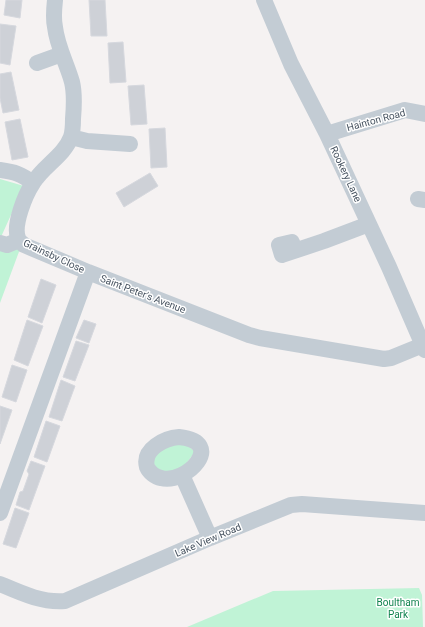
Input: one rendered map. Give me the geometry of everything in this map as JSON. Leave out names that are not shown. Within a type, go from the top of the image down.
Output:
[{"type":"street","name":"Grainsby Close","points":[[55,0],[55,29],[72,82],[74,97],[71,137],[61,153],[33,183],[21,210],[17,233],[19,240],[24,245],[88,272]]},
{"type":"street","name":"Rookery Lane","points":[[264,0],[291,64],[327,134],[423,340]]},
{"type":"street","points":[[38,62],[62,54]]},
{"type":"street","name":"Hainton Road","points":[[327,134],[405,110],[425,114]]},
{"type":"street","points":[[71,137],[87,141],[130,144]]},
{"type":"street","points":[[0,170],[16,172],[33,183]]},
{"type":"street","points":[[292,242],[279,245],[282,255],[369,224]]},
{"type":"street","points":[[0,243],[7,245],[19,240]]},
{"type":"street","name":"Saint Peter's Avenue","points":[[0,513],[88,272],[260,338],[384,359],[391,358],[423,340]]},
{"type":"street","points":[[182,475],[210,538]]},
{"type":"street","name":"Lake View Road","points":[[0,584],[42,600],[53,602],[65,601],[210,538],[296,504],[425,513]]},
{"type":"green space","points":[[0,179],[24,186],[1,237],[20,249],[0,303]]},
{"type":"green space","points":[[183,441],[195,452],[182,469],[165,473],[155,471],[153,455],[170,445]]},
{"type":"green space","name":"Boultham Park","points":[[419,588],[422,595],[423,627],[187,627],[273,591]]},
{"type":"building","points":[[6,0],[22,0],[20,18],[4,15]]},
{"type":"building","points":[[89,0],[105,0],[107,36],[91,36]]},
{"type":"building","points":[[0,24],[16,26],[10,65],[0,63]]},
{"type":"building","points":[[123,42],[126,82],[110,83],[108,43]]},
{"type":"building","points":[[11,72],[19,110],[3,113],[0,98],[0,74]]},
{"type":"building","points":[[144,85],[147,124],[131,125],[128,86]]},
{"type":"building","points":[[20,119],[28,157],[12,160],[5,122]]},
{"type":"building","points":[[165,128],[167,167],[151,168],[149,129]]},
{"type":"building","points":[[150,173],[158,186],[124,207],[116,193]]},
{"type":"building","points":[[41,279],[56,285],[42,323],[28,317]]},
{"type":"building","points":[[27,320],[43,326],[28,366],[14,360]]},
{"type":"building","points":[[84,320],[96,324],[89,343],[76,338]]},
{"type":"building","points":[[76,341],[89,345],[75,381],[63,377]]},
{"type":"building","points":[[12,365],[27,370],[16,402],[2,397]]},
{"type":"building","points":[[61,380],[75,386],[62,421],[49,417]]},
{"type":"building","points":[[0,406],[12,410],[0,444]]},
{"type":"building","points":[[46,421],[60,426],[47,462],[34,457]]},
{"type":"building","points":[[31,461],[45,466],[29,510],[16,505],[20,492],[23,491],[29,474],[27,471]]},
{"type":"building","points":[[15,508],[29,513],[16,548],[3,544]]}]
